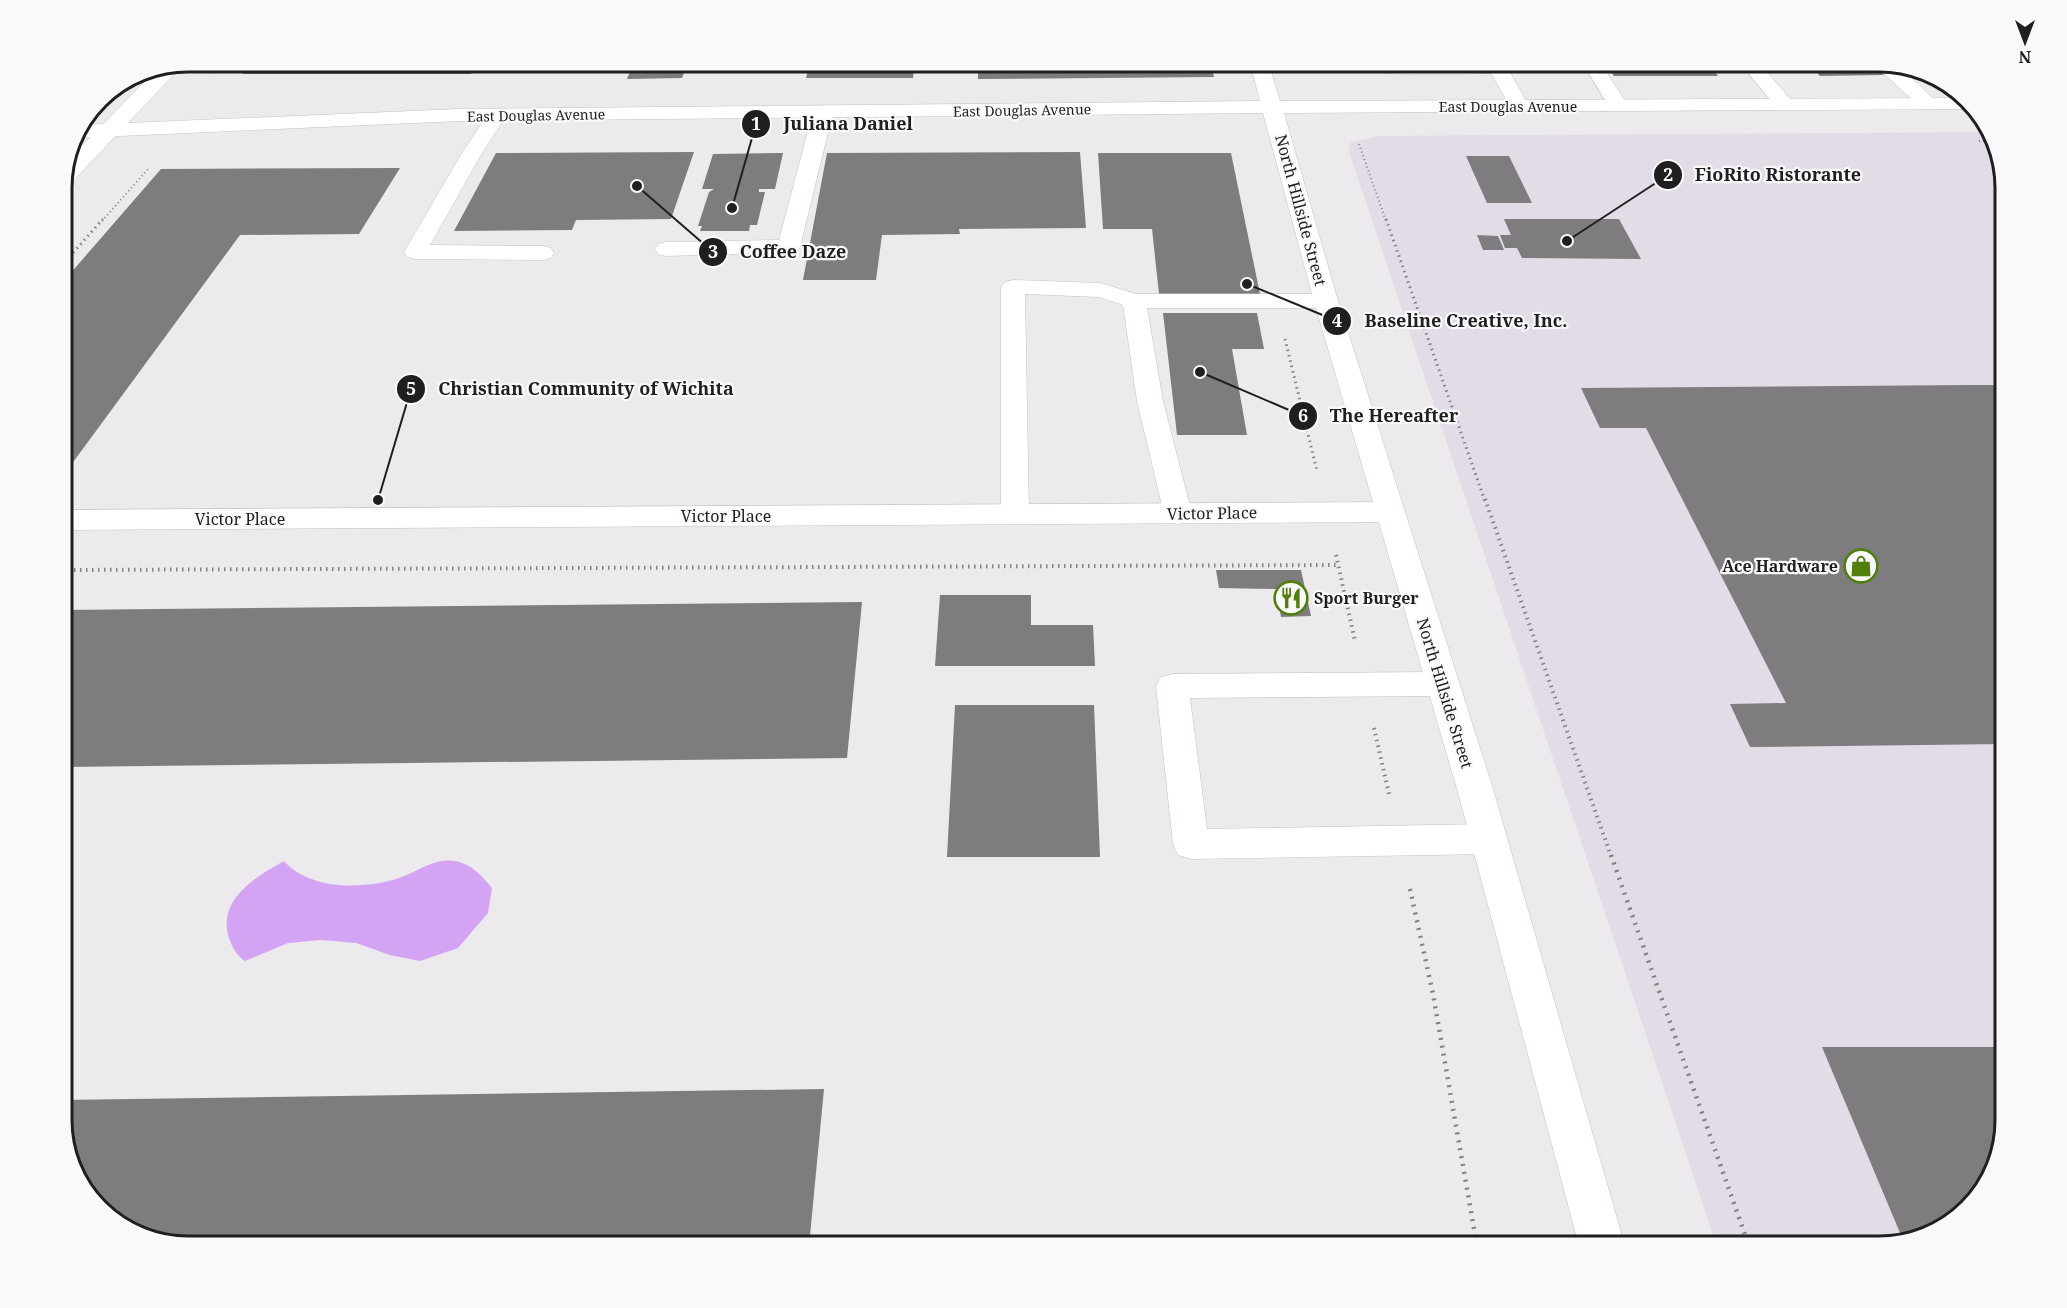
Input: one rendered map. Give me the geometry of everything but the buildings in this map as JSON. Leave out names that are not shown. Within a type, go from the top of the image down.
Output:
[{"type":"main road","name":"North Hillside Street","points":[[1262,72],[1326,301],[1488,839],[1599,1236]]},
{"type":"main road","points":[[74,166],[162,75]]},
{"type":"main road","name":"East Douglas Avenue","points":[[87,131],[497,115],[1272,107],[1959,104]]},
{"type":"main road","name":"Victor Place","points":[[72,520],[1390,512]]},
{"type":"lane","points":[[1501,72],[1519,106]]},
{"type":"lane","points":[[1596,72],[1618,106]]},
{"type":"lane","points":[[1757,72],[1785,105]]},
{"type":"lane","points":[[1895,73],[1928,104]]},
{"type":"lane","points":[[666,249],[789,247],[823,112]]},
{"type":"lane","points":[[497,115],[471,153],[415,252],[543,253]]},
{"type":"lane","points":[[1015,514],[1013,287],[1101,290],[1134,301],[1326,301]]},
{"type":"lane","points":[[1134,301],[1150,401],[1178,514]]},
{"type":"lane","points":[[1442,684],[1172,686],[1191,844],[1488,839]]},
{"type":"path","points":[[1974,141],[1985,141]]},
{"type":"path","points":[[1371,144],[1359,144],[1745,1236]]},
{"type":"path","points":[[72,254],[154,162]]},
{"type":"path","points":[[72,570],[1338,565]]},
{"type":"shaded area","points":[[1980,132],[1983,137],[1989,151],[1995,181],[1995,1120],[1991,1150],[1979,1178],[1961,1202],[1937,1220],[1909,1232],[1894,1235],[1714,1236],[1348,149],[1351,142],[1380,136]]},
{"type":"shaded area","points":[[284,861],[296,871],[325,883],[359,885],[392,880],[442,861],[455,861],[476,871],[492,888],[488,913],[458,948],[420,961],[390,955],[356,943],[321,940],[288,943],[245,961],[235,951],[229,938],[228,912],[241,891],[261,874]]},
{"type":"place","name":"Coffee Daze","points":[[637,186]]},
{"type":"place","name":"Juliana Daniel","points":[[732,208]]},
{"type":"place","name":"FioRito Ristorante","points":[[1567,241]]},
{"type":"place","name":"Baseline Creative, Inc.","points":[[1247,284]]},
{"type":"place","name":"The Hereafter","points":[[1200,372]]},
{"type":"place","name":"Christian Community of Wichita","points":[[378,500]]},
{"type":"place","name":"Ace Hardware","points":[[1861,566]]},
{"type":"place","name":"Sport Burger","points":[[1291,598]]}]
